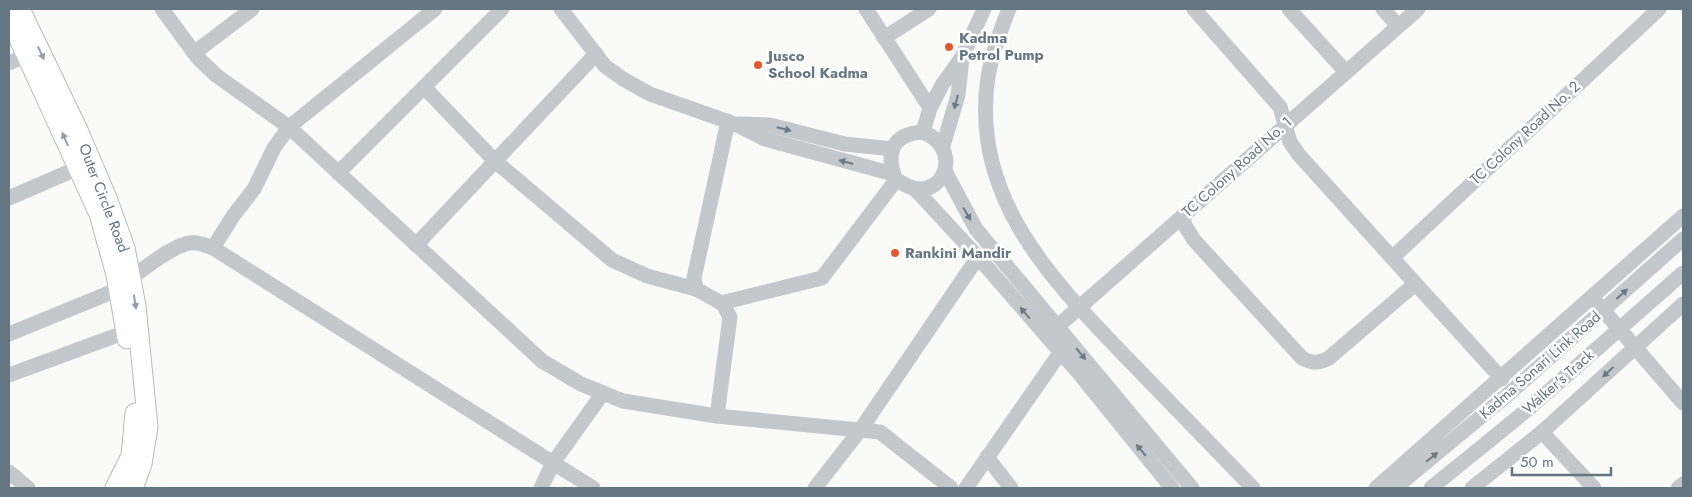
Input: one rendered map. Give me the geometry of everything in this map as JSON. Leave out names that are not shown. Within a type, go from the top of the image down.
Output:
[{"type":"main road","name":"Outer Circle Road","points":[[20,9],[78,130],[107,198],[125,248],[126,332],[135,407],[134,433],[131,456],[115,488]]},
{"type":"main road","name":"Outer Circle Road","points":[[9,16],[99,214],[125,284],[136,306],[148,427],[142,464],[133,488]]},
{"type":"street","points":[[162,9],[194,53],[238,92],[289,128],[542,361],[581,384],[623,400],[718,416],[872,430],[887,436],[951,488]]},
{"type":"street","points":[[194,53],[252,9]]},
{"type":"street","points":[[213,248],[233,216],[254,189],[274,148],[289,128],[435,9]]},
{"type":"street","points":[[338,173],[502,9]]},
{"type":"street","points":[[561,9],[605,66],[643,90],[732,123],[765,139],[895,177],[914,188],[978,258],[1060,353],[1172,488]]},
{"type":"street","points":[[866,9],[930,108]]},
{"type":"street","points":[[884,38],[929,9]]},
{"type":"street","points":[[923,132],[930,108],[942,86],[962,57],[984,9]]},
{"type":"street","points":[[1009,9],[997,40],[988,78],[986,118],[992,163],[1007,207],[1029,246],[1079,308],[1253,488]]},
{"type":"street","points":[[1194,9],[1275,100],[1286,123],[1290,142],[1299,156],[1502,379]]},
{"type":"street","points":[[1289,9],[1346,72]]},
{"type":"street","points":[[1383,9],[1398,26]]},
{"type":"street","name":"TC Colony Road No. 1","points":[[1058,326],[1286,123],[1418,9]]},
{"type":"street","name":"TC Colony Road No. 2","points":[[1392,258],[1659,9]]},
{"type":"street","points":[[416,245],[596,54]]},
{"type":"street","points":[[9,63],[27,55]]},
{"type":"street","points":[[943,146],[958,95],[962,57]]},
{"type":"street","points":[[424,88],[495,161],[612,260],[647,276],[696,289],[721,302],[728,309],[730,317],[718,416]]},
{"type":"street","points":[[732,123],[770,125],[845,144],[892,149]]},
{"type":"street","points":[[696,289],[694,278],[732,123]]},
{"type":"street","points":[[895,177],[890,162],[892,149],[899,139],[910,133],[923,132],[935,137],[943,146],[947,158],[945,171],[938,181],[926,188],[914,188]]},
{"type":"street","points":[[9,198],[78,168]]},
{"type":"street","points":[[945,171],[976,229],[1192,488]]},
{"type":"street","points":[[721,302],[822,278],[895,177]]},
{"type":"street","points":[[1184,214],[1184,224],[1194,240],[1302,358],[1309,363],[1317,363],[1330,358],[1416,284]]},
{"type":"street","points":[[1376,488],[1502,379],[1683,216]]},
{"type":"street","name":"Kadma Sonari Link Road","points":[[1395,488],[1512,391],[1683,239]]},
{"type":"street","points":[[9,334],[125,284],[178,247],[189,243],[201,243],[213,248],[593,488]]},
{"type":"street","points":[[815,488],[861,429],[978,258]]},
{"type":"street","name":"Walker's Track","points":[[1431,488],[1527,410],[1683,273]]},
{"type":"street","points":[[1592,298],[1620,329],[1634,349],[1683,403]]},
{"type":"street","points":[[1472,488],[1542,432],[1683,304]]},
{"type":"street","points":[[9,375],[126,332]]},
{"type":"street","points":[[966,488],[1060,353]]},
{"type":"street","points":[[541,488],[553,463],[603,393]]},
{"type":"street","points":[[1542,432],[1594,488]]},
{"type":"street","points":[[987,457],[1012,488]]},
{"type":"street","points":[[9,472],[28,488]]},
{"type":"street","points":[[1678,488],[1683,484]]},
{"type":"place","name":"Kadma Petrol Pump","points":[[949,47]]},
{"type":"place","name":"Jusco School Kadma","points":[[758,65]]},
{"type":"place","name":"Rankini Mandir","points":[[895,253]]}]
